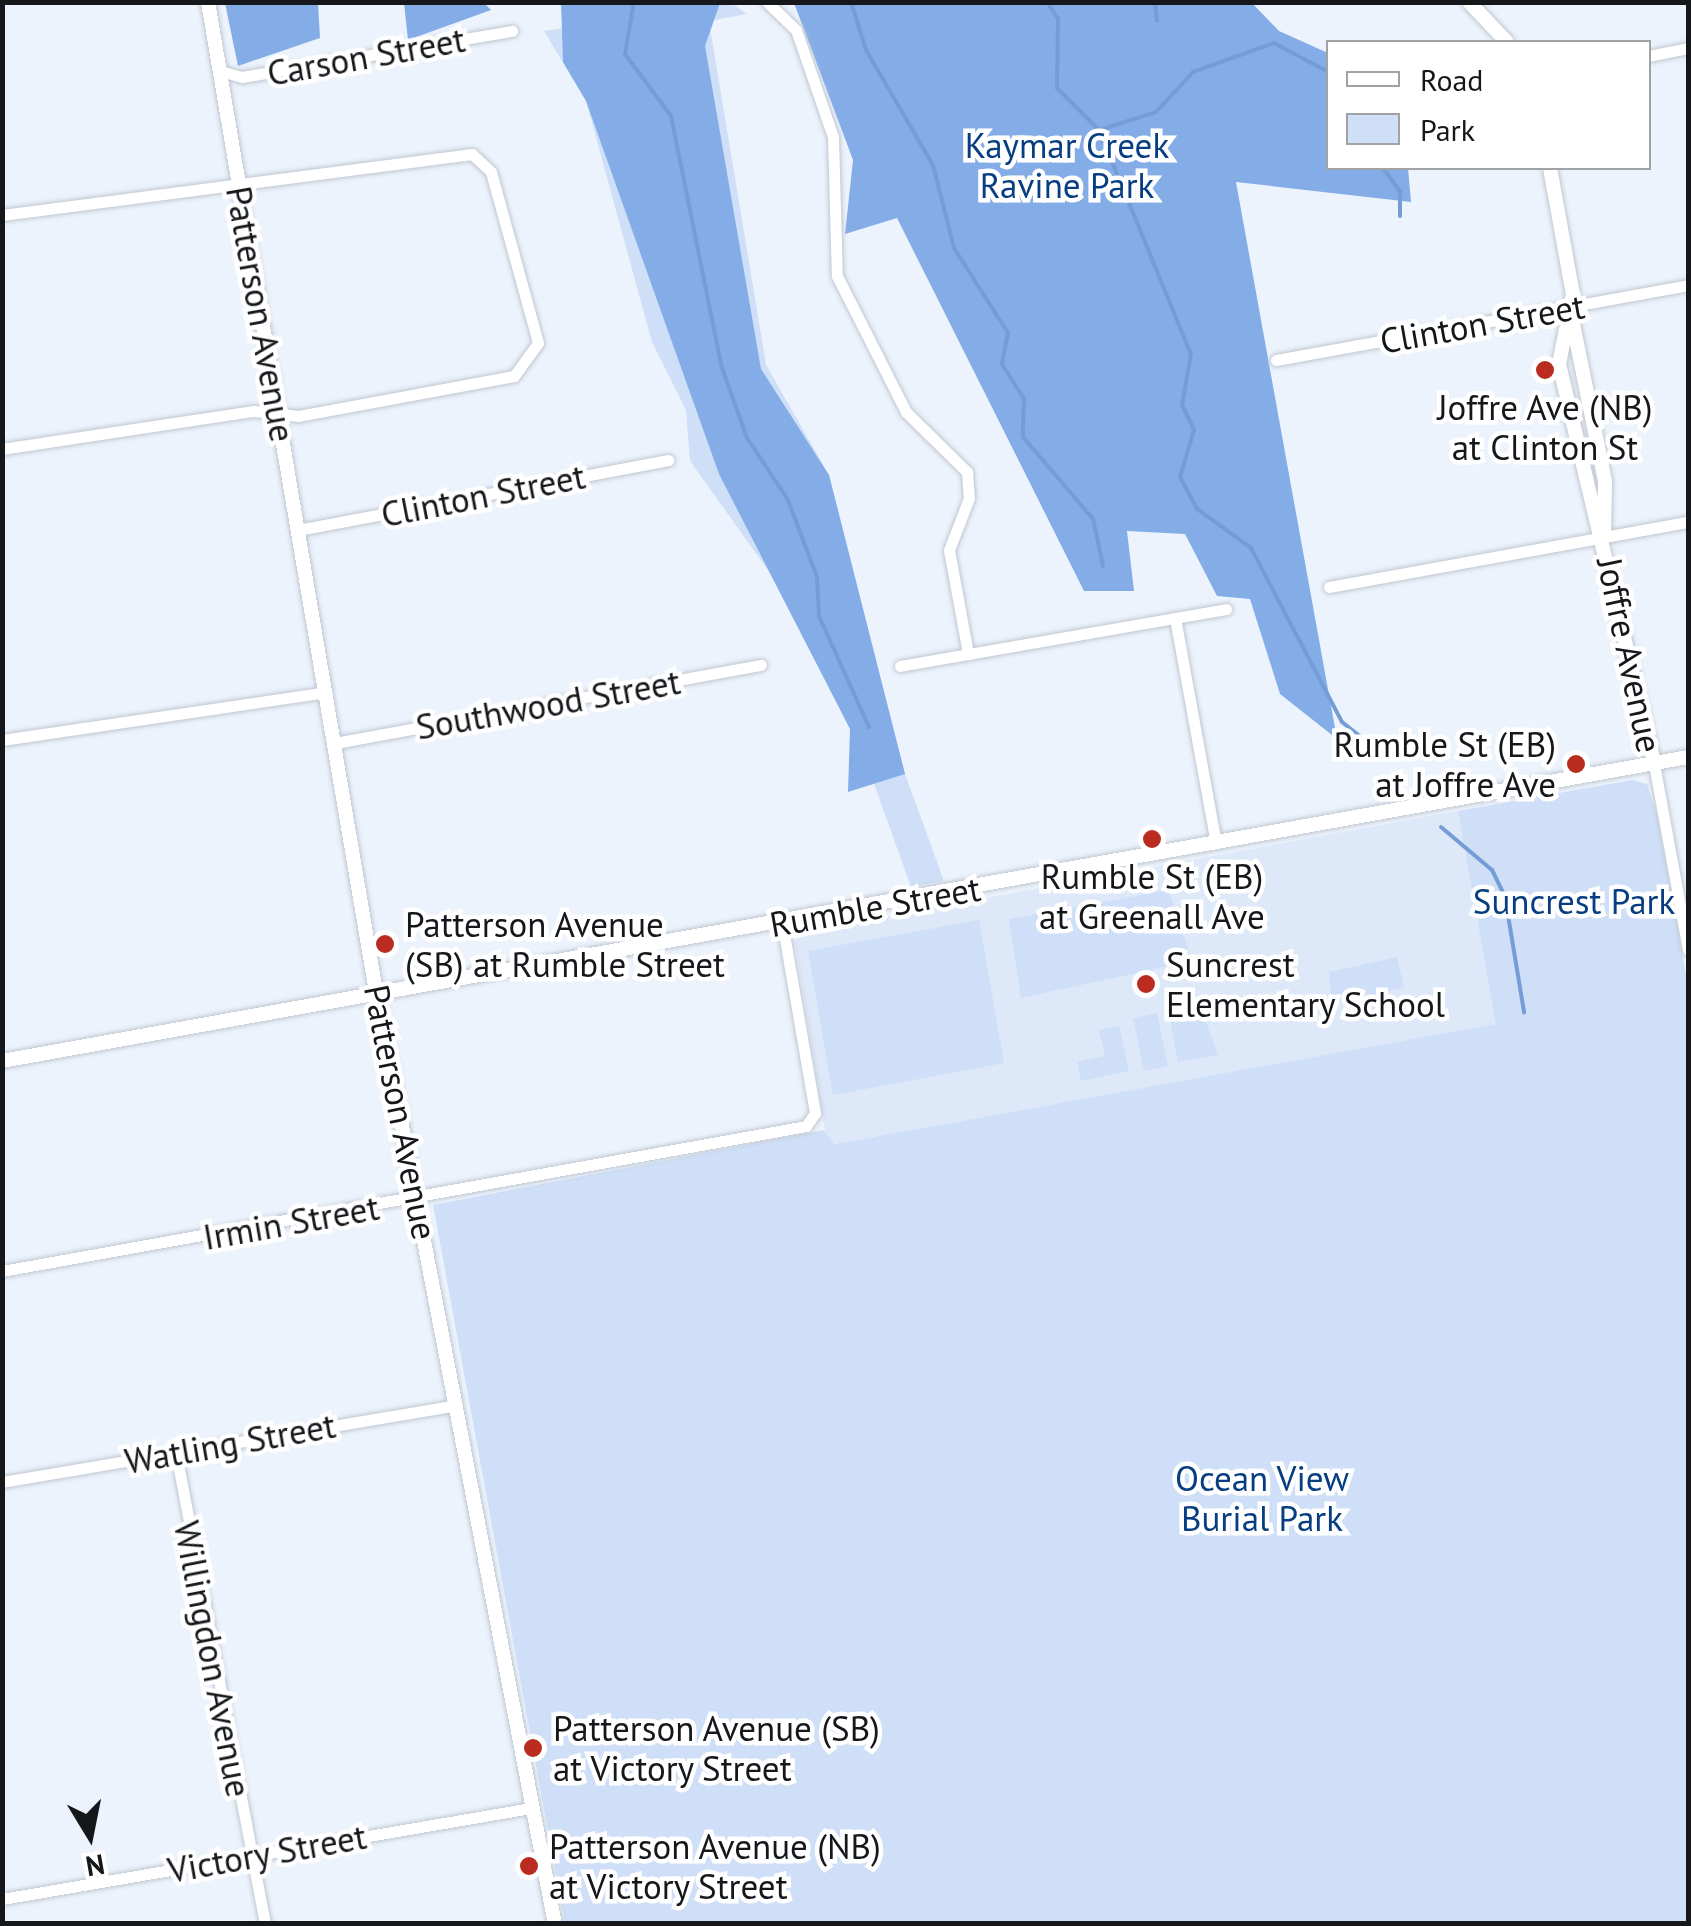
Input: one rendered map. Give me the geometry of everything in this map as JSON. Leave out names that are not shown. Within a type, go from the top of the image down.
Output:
[{"type":"street","name":"Patterson Avenue","points":[[208,2],[377,996],[419,1198],[555,1924]]},
{"type":"street","points":[[767,2],[796,30],[833,137],[837,276],[906,412],[968,472],[969,498],[949,550],[968,654]]},
{"type":"street","points":[[1470,2],[1505,40]]},
{"type":"street","name":"Carson Street","points":[[220,71],[242,77],[512,31]]},
{"type":"street","points":[[1651,55],[1688,48]]},
{"type":"street","points":[[2,216],[478,156],[490,172],[538,343],[514,376],[278,414],[2,449]]},
{"type":"street","name":"Joffre Avenue","points":[[1550,170],[1572,311],[1605,481],[1604,537]]},
{"type":"street","name":"Clinton Street","points":[[1276,360],[1572,311],[1688,285]]},
{"type":"street","name":"Joffre Avenue","points":[[1572,311],[1559,364],[1604,537],[1654,764],[1688,950]]},
{"type":"street","name":"Clinton Street","points":[[298,530],[668,460]]},
{"type":"street","points":[[1330,587],[1688,522]]},
{"type":"street","points":[[900,666],[1226,609]]},
{"type":"street","points":[[1175,618],[1216,844]]},
{"type":"street","name":"Southwood Street","points":[[335,743],[761,665]]},
{"type":"street","points":[[2,740],[326,692]]},
{"type":"street","name":"Rumble Street","points":[[2,1061],[1688,757]]},
{"type":"street","name":"Irmin Street","points":[[2,1271],[419,1198],[814,1122],[782,922]]},
{"type":"street","name":"Watling Street","points":[[2,1482],[457,1404]]},
{"type":"street","name":"Willingdon Avenue","points":[[176,1453],[265,1924]]},
{"type":"street","name":"Victory Street","points":[[2,1900],[532,1808]]},
{"type":"shaded area","name":"Suncrest Elementary School","points":[[1458,811],[1497,1024],[833,1144],[825,1130],[795,942],[801,932]]},
{"type":"green space","points":[[225,3],[318,3],[320,38],[238,66]]},
{"type":"green space","points":[[404,3],[484,3],[491,10],[408,40]]},
{"type":"green space","points":[[561,3],[720,3],[705,46],[761,369],[829,475],[905,774],[848,792],[850,729],[719,474],[586,101],[563,62]]},
{"type":"green space","points":[[633,3],[731,3],[747,14],[709,21],[766,365],[829,475],[905,774],[944,881],[911,887],[854,728],[773,577],[690,461],[686,410],[652,342],[586,101],[544,31],[634,18]]},
{"type":"green space","name":"Kaymar Creek Ravine Park","points":[[794,3],[1252,3],[1279,31],[1326,52],[1326,170],[1408,170],[1411,202],[1236,182],[1337,739],[1280,694],[1250,599],[1217,596],[1185,534],[1127,531],[1134,591],[1084,591],[897,218],[845,234],[853,160]]},
{"type":"green space","name":"Ocean View Burial Park","points":[[1633,780],[1647,784],[1657,815],[1688,986],[1688,1923],[565,1923],[433,1205],[824,1130],[834,1144],[1496,1024],[1458,811]]},
{"type":"green space","points":[[1169,890],[1192,961],[1021,998],[1009,919]]},
{"type":"green space","points":[[979,920],[1004,1063],[833,1095],[808,951]]},
{"type":"green space","points":[[1397,957],[1404,988],[1332,1002],[1329,972]]},
{"type":"green space","points":[[1199,1003],[1218,1055],[1178,1062],[1168,1009]]},
{"type":"green space","points":[[1157,1013],[1168,1066],[1144,1071],[1133,1018]]},
{"type":"green space","points":[[1119,1026],[1129,1071],[1081,1081],[1077,1062],[1105,1056],[1099,1030]]},
{"type":"waterway","points":[[634,2],[625,54],[671,116],[721,365],[747,438],[788,500],[817,577],[819,616],[869,727]]},
{"type":"waterway","points":[[851,2],[866,50],[933,165],[954,248],[1008,333],[1002,364],[1024,399],[1023,437],[1093,519],[1103,566]]},
{"type":"waterway","points":[[1047,2],[1058,19],[1057,88],[1099,130],[1191,354],[1182,405],[1194,430],[1180,477],[1197,509],[1251,548],[1342,722],[1384,755]]},
{"type":"waterway","points":[[1155,2],[1157,21]]},
{"type":"waterway","points":[[1100,130],[1156,112],[1193,72],[1274,43],[1326,71]]},
{"type":"waterway","points":[[1384,170],[1400,191],[1400,216]]},
{"type":"waterway","points":[[1441,827],[1492,870],[1505,897],[1524,1012]]},
{"type":"place","name":"Joffre Ave (NB) at Clinton St","points":[[1545,370]]},
{"type":"place","name":"Rumble St (EB) at Joffre Ave","points":[[1576,764]]},
{"type":"place","name":"Rumble St (EB) at Greenall Ave","points":[[1152,839]]},
{"type":"place","name":"Patterson Avenue (SB) at Rumble Street","points":[[385,944]]},
{"type":"place","name":"Suncrest Elementary School","points":[[1146,984]]},
{"type":"place","name":"Patterson Avenue (SB) at Victory Street","points":[[533,1748]]},
{"type":"place","name":"Patterson Avenue (NB) at Victory Street","points":[[529,1866]]},
{"type":"park label","name":"Suncrest Park","points":[[1574,901]]}]
